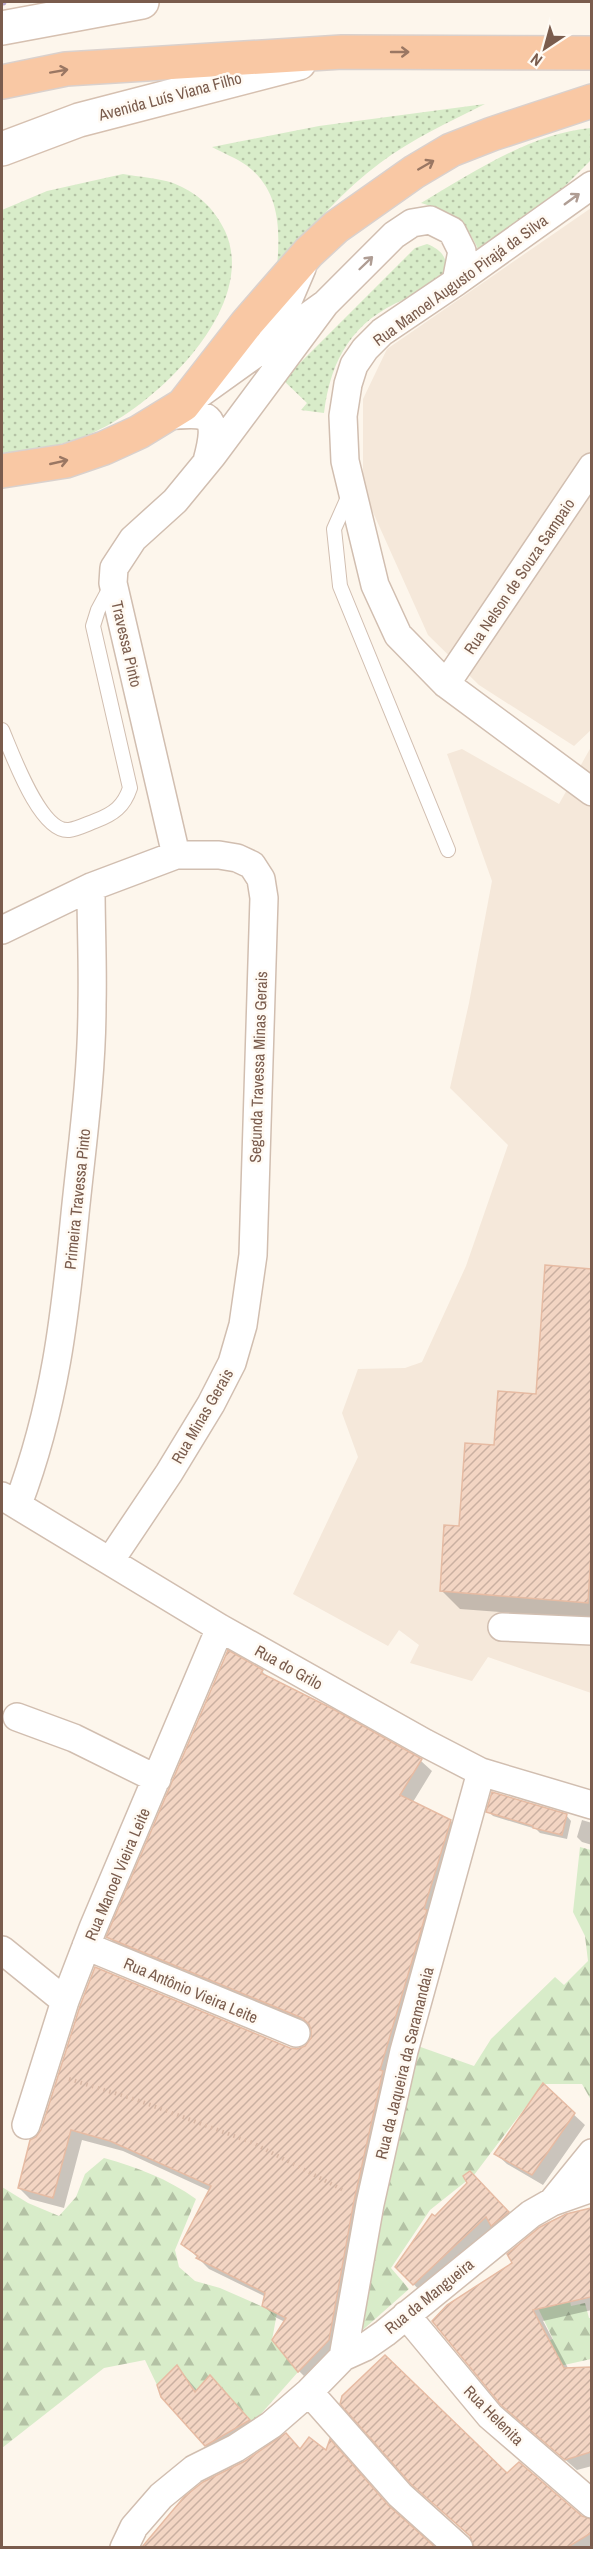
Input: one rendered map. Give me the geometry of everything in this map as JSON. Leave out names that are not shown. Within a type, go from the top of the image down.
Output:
[{"type":"highway","points":[[2,82],[66,69],[342,52],[591,53]]},
{"type":"highway","points":[[2,471],[66,461],[104,448],[139,432],[174,411],[309,252],[336,226],[377,196],[451,150],[591,101]]},
{"type":"main road","points":[[2,28],[142,2]]},
{"type":"main road","name":"Avenida Luís Viana Filho","points":[[2,149],[79,120],[342,52]]},
{"type":"street","name":"Rua Manoel Augusto Pirajá da Silva","points":[[591,185],[382,332],[365,349],[354,365],[348,384],[343,416],[345,460],[375,585],[398,635],[446,684],[591,792]]},
{"type":"street","points":[[174,411],[325,304],[394,235],[412,223],[430,219],[452,231],[462,251],[456,282]]},
{"type":"street","name":"Travessa Pinto","points":[[209,460],[269,345],[309,252]]},
{"type":"street","name":"Travessa Pinto","points":[[176,855],[113,583],[114,568],[133,539],[175,501],[209,460],[325,304]]},
{"type":"street","name":"Travessa Pinto","points":[[174,411],[206,417],[213,424],[214,434],[209,460]]},
{"type":"street","name":"Rua Nelson de Souza Sampaio","points":[[446,684],[591,467]]},
{"type":"street","points":[[2,930],[91,887],[176,855]]},
{"type":"street","name":"Segunda Travessa Minas Gerais","points":[[176,855],[219,855],[237,858],[252,865],[261,879],[264,898],[253,1256]]},
{"type":"street","name":"Primeira Travessa Pinto","points":[[10,1500],[34,1462],[50,1404],[65,1317],[87,1104],[91,1028],[91,887]]},
{"type":"street","name":"Rua Minas Gerais","points":[[110,1561],[170,1473],[232,1363],[243,1325],[253,1256]]},
{"type":"street","name":"Rua do Grilo","points":[[10,1500],[220,1628],[481,1772],[591,1804]]},
{"type":"street","points":[[502,1627],[591,1631]]},
{"type":"street","name":"Rua Manoel Vieira Leite","points":[[26,2124],[65,2001],[86,1946],[220,1628]]},
{"type":"street","points":[[17,1717],[74,1738],[157,1779]]},
{"type":"street","name":"Rua da Jaqueira da Saramandaia","points":[[343,2357],[370,2204],[404,2051],[481,1772]]},
{"type":"street","name":"Rua Antônio Vieira Leite","points":[[86,1946],[296,2033]]},
{"type":"street","points":[[2,1950],[65,2001]]},
{"type":"street","name":"Rua da Mangueira","points":[[552,2202],[591,2153]]},
{"type":"street","name":"Rua da Mangueira","points":[[309,2392],[343,2357],[365,2347],[531,2214],[552,2202],[591,2188]]},
{"type":"street","name":"Rua Helenita","points":[[406,2315],[490,2416],[591,2504]]},
{"type":"street","points":[[124,2547],[134,2527],[161,2496],[194,2469],[236,2448],[271,2425],[309,2392],[400,2495],[459,2547]]},
{"type":"lane","points":[[352,488],[334,529],[340,586],[448,850]]},
{"type":"lane","points":[[2,730],[40,813],[58,828],[68,830],[110,816],[125,803],[130,788],[93,626],[98,610],[113,583]]},
{"type":"path","points":[[43,2071],[137,2100],[253,2143],[370,2204]]},
{"type":"shaded area","points":[[591,208],[592,729],[574,746],[479,685],[428,635],[363,490],[363,399],[387,349]]},
{"type":"shaded area","points":[[591,747],[591,1693],[488,1657],[472,1681],[410,1663],[419,1645],[399,1630],[388,1646],[293,1594],[358,1457],[342,1413],[358,1369],[405,1368],[422,1362],[466,1266],[508,1145],[450,1088],[492,881],[447,754],[462,749],[559,804]]},
{"type":"green space","points":[[485,104],[444,124],[380,163],[338,199],[277,268],[278,226],[272,199],[266,187],[258,175],[246,165],[212,147],[319,126]]},
{"type":"green space","points":[[591,128],[591,160],[557,194],[479,251],[469,232],[457,219],[442,210],[421,203],[481,167],[524,146],[569,131]]},
{"type":"green space","points":[[123,174],[161,180],[182,187],[204,202],[221,223],[232,260],[228,291],[215,322],[195,351],[170,378],[143,402],[116,421],[69,442],[2,453],[2,210],[47,191]]},
{"type":"green space","points":[[427,244],[441,253],[446,262],[444,273],[438,283],[387,308],[358,330],[339,359],[332,375],[324,413],[301,410],[307,403],[283,380],[415,248]]},
{"type":"green space","points":[[580,1847],[591,1850],[591,2100],[582,2084],[543,2084],[474,2175],[430,2210],[391,2268],[409,2289],[348,2343],[415,2045],[474,2066],[491,2039],[555,1977],[564,1985],[588,1961],[585,1936],[573,1912]]},
{"type":"green space","points":[[104,2158],[152,2174],[196,2199],[175,2250],[179,2267],[195,2281],[220,2288],[277,2313],[272,2340],[298,2372],[253,2423],[210,2375],[196,2391],[177,2366],[157,2385],[145,2360],[104,2368],[2,2448],[2,2187],[28,2203],[59,2216],[76,2197],[85,2174]]},
{"type":"green space","points":[[569,2296],[571,2306],[585,2303],[589,2318],[591,2318],[591,2359],[533,2372],[522,2352],[553,2339],[538,2308]]},
{"type":"building","points":[[545,1265],[591,1269],[591,1552],[588,1603],[440,1591],[444,1525],[459,1526],[465,1443],[494,1445],[498,1391],[536,1394]]},
{"type":"building","points":[[228,1650],[263,1670],[261,1673],[333,1709],[422,1759],[400,1795],[451,1820],[380,2070],[383,2071],[354,2201],[329,2340],[298,2372],[272,2340],[286,2318],[262,2306],[265,2293],[196,2258],[198,2256],[181,2244],[211,2186],[110,2141],[71,2130],[53,2198],[18,2188],[30,2140],[36,2137],[41,2130],[80,2006],[95,1967],[290,2048],[297,2049],[305,2046],[311,2038],[309,2024],[302,2018],[106,1937]]},
{"type":"building","points":[[492,1792],[567,1814],[562,1835],[486,1812]]},
{"type":"building","points":[[543,2083],[575,2113],[532,2175],[494,2154]]},
{"type":"building","points":[[470,2171],[509,2212],[491,2226],[486,2217],[413,2285],[395,2267],[432,2214],[435,2216],[467,2183],[463,2176]]},
{"type":"building","points":[[591,2208],[591,2297],[533,2310],[564,2368],[591,2367],[591,2452],[565,2460],[501,2405],[432,2321],[447,2305],[512,2263],[507,2254],[540,2227],[566,2214]]},
{"type":"building","points":[[385,2355],[507,2473],[519,2462],[582,2516],[591,2519],[591,2533],[568,2547],[474,2547],[470,2536],[411,2484],[340,2404],[342,2396]]},
{"type":"building","points":[[177,2365],[195,2392],[210,2375],[250,2420],[205,2446],[161,2397],[157,2385]]},
{"type":"building","points":[[286,2433],[300,2449],[309,2437],[326,2450],[330,2439],[388,2505],[435,2547],[142,2547],[184,2497],[203,2482],[245,2461]]}]
